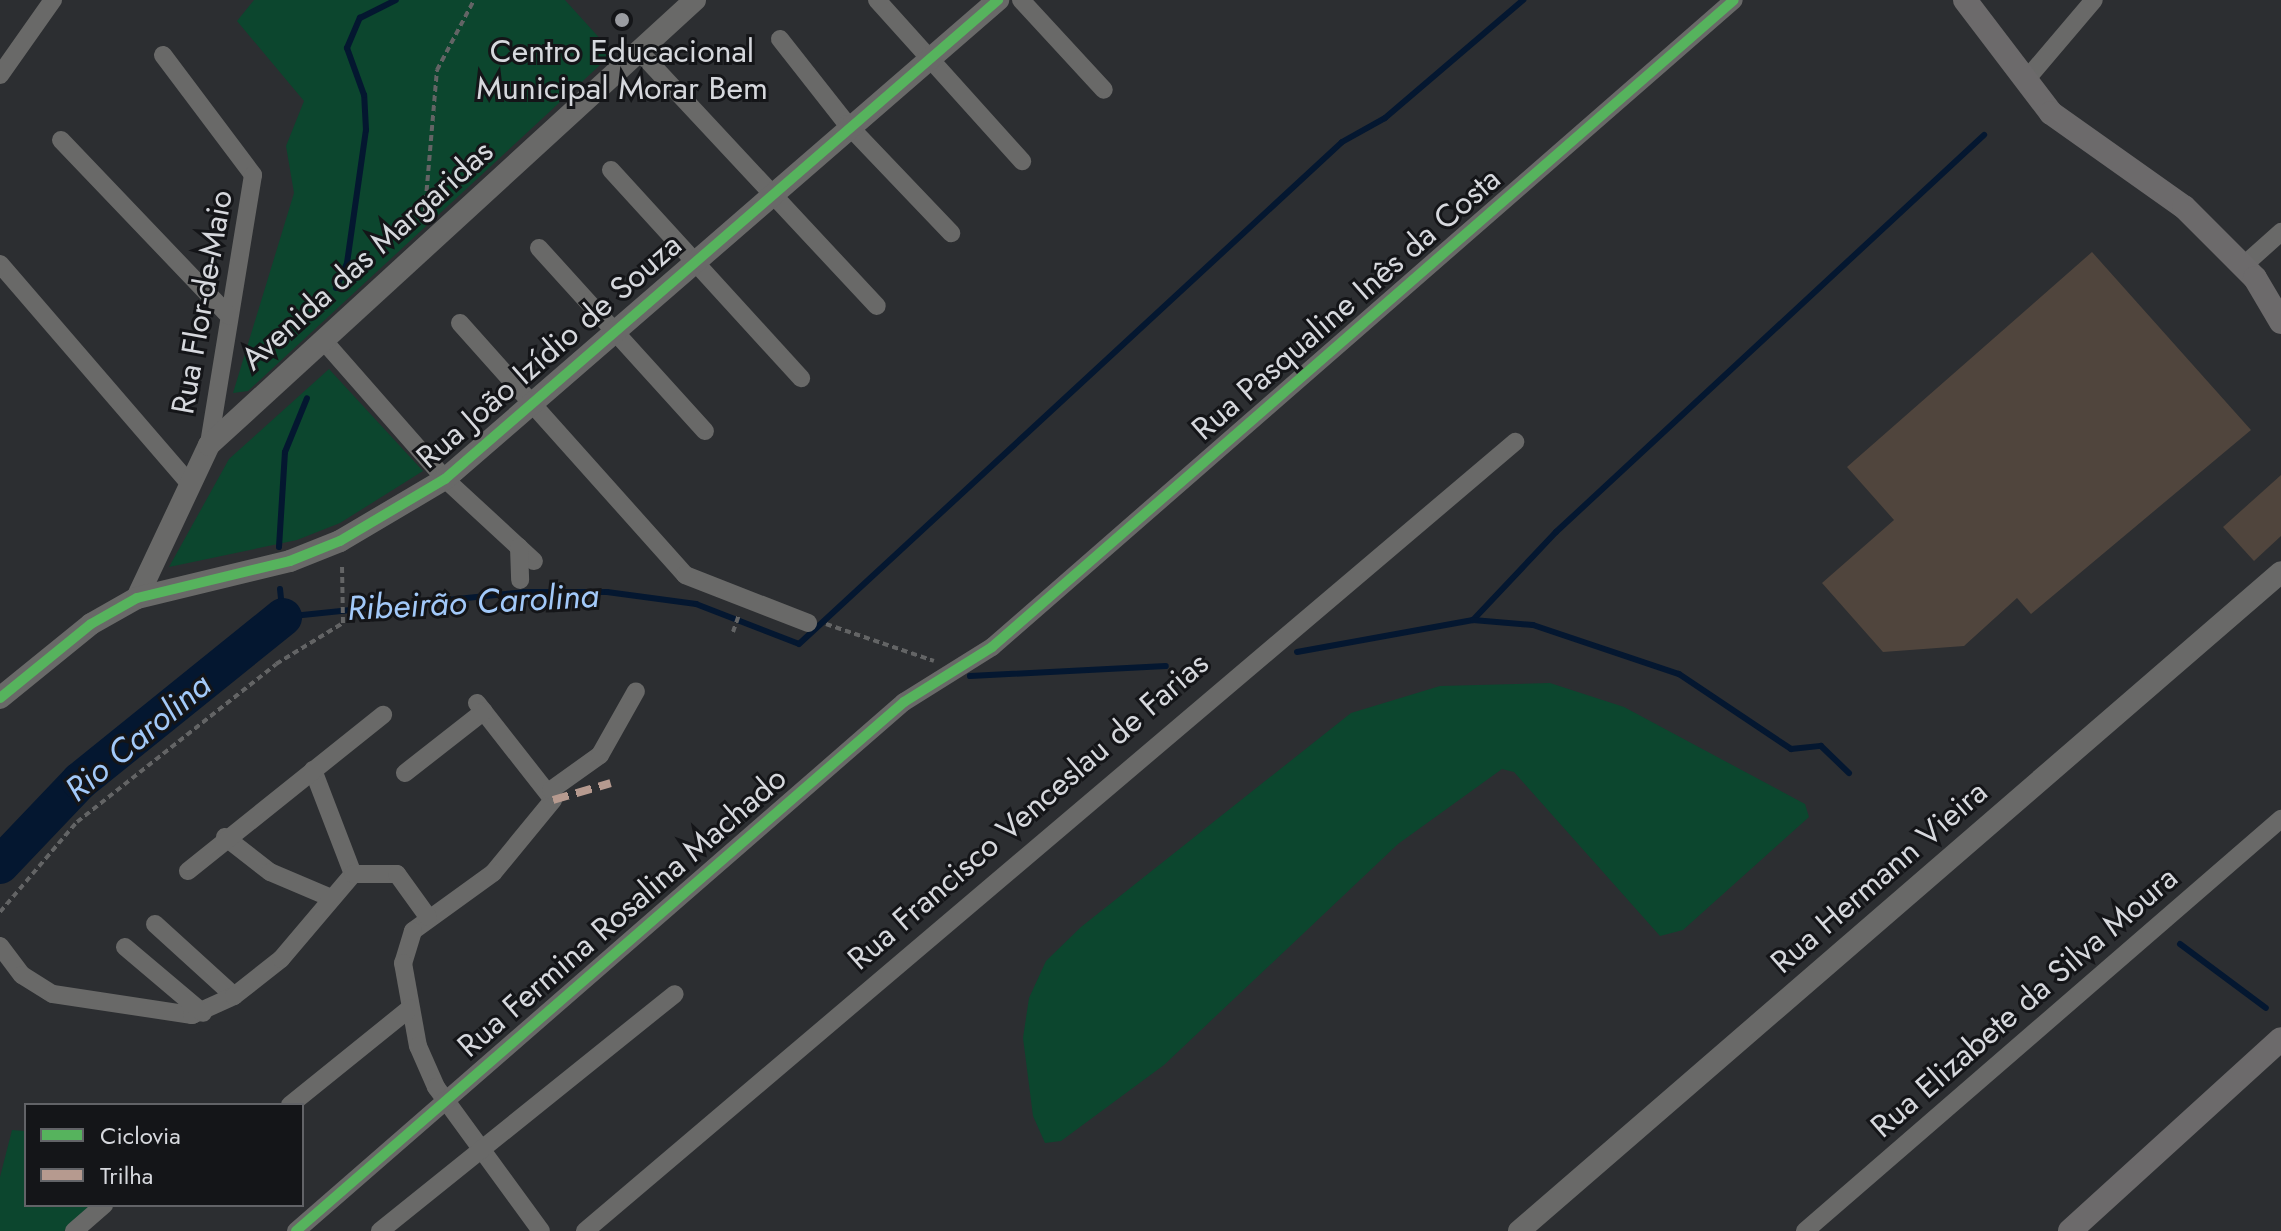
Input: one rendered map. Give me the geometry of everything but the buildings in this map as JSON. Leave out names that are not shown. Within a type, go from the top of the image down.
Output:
[{"type":"main road","points":[[1965,0],[2051,113],[2167,192],[2244,265],[2281,322]]},
{"type":"main road","points":[[2070,1231],[2281,1039]]},
{"type":"street","points":[[0,75],[53,0]]},
{"type":"street","name":"Avenida das Margaridas","points":[[137,598],[209,445],[695,0]]},
{"type":"street","points":[[877,0],[930,55],[1022,161]]},
{"type":"street","name":"Rua João Izídio de Souza","points":[[0,698],[91,624],[137,598],[290,561],[340,541],[445,479],[618,333],[693,261],[773,195],[847,124],[998,0]]},
{"type":"street","points":[[1021,0],[1104,90]]},
{"type":"street","name":"Rua Pasqualine Inês da Costa","points":[[992,647],[1734,0]]},
{"type":"street","points":[[2025,81],[2094,0]]},
{"type":"street","points":[[780,39],[847,124],[951,233]]},
{"type":"street","points":[[638,50],[877,306]]},
{"type":"street","name":"Rua Flor-de-Maio","points":[[163,55],[253,175],[209,445]]},
{"type":"street","points":[[61,140],[229,316]]},
{"type":"street","points":[[611,170],[801,378]]},
{"type":"street","points":[[2244,265],[2281,232]]},
{"type":"street","points":[[539,248],[705,431]]},
{"type":"street","points":[[0,264],[190,484]]},
{"type":"street","points":[[460,323],[685,575],[808,623]]},
{"type":"street","points":[[323,340],[445,479],[534,561]]},
{"type":"street","name":"Rua Francisco Venceslau de Farias","points":[[585,1231],[1515,442]]},
{"type":"street","points":[[519,547],[520,580]]},
{"type":"street","name":"Rua Hermann Vieira","points":[[1519,1231],[2281,572]]},
{"type":"street","name":"Rua Fermina Rosalina Machado","points":[[296,1231],[952,667],[992,647]]},
{"type":"street","points":[[541,1231],[445,1100],[418,1046],[403,952],[428,917],[493,873],[548,809],[551,790],[600,755],[636,691]]},
{"type":"street","points":[[405,773],[481,707],[551,790]]},
{"type":"street","points":[[188,871],[225,837],[383,715]]},
{"type":"street","points":[[313,770],[353,874]]},
{"type":"street","name":"Rua Elizabete da Silva Moura","points":[[1805,1231],[2281,819]]},
{"type":"street","points":[[225,837],[270,872],[329,897]]},
{"type":"street","points":[[2,952],[22,975],[53,994],[162,1014],[203,1013],[234,996],[292,948],[329,897],[353,874],[397,874],[428,917]]},
{"type":"street","points":[[155,924],[234,996]]},
{"type":"street","points":[[125,947],[203,1013]]},
{"type":"street","points":[[380,1231],[478,1149],[675,994]]},
{"type":"street","points":[[292,1103],[410,1008]]},
{"type":"street","points":[[74,1231],[102,1207]]},
{"type":"path","points":[[428,243],[422,214],[437,70],[474,0]]},
{"type":"path","points":[[0,912],[77,822],[276,664],[343,623],[344,588]]},
{"type":"path","points":[[733,632],[740,612]]},
{"type":"path","points":[[835,625],[952,667]]},
{"type":"green space","points":[[254,0],[565,0],[613,53],[248,391],[233,393],[294,193],[286,146],[304,101],[237,21]]},
{"type":"green space","points":[[329,369],[423,471],[340,523],[297,540],[169,567],[229,459]]},
{"type":"green space","points":[[1550,683],[1624,707],[1805,804],[1809,817],[1683,930],[1660,936],[1514,772],[1502,769],[1398,844],[1164,1065],[1061,1141],[1045,1143],[1033,1116],[1023,1038],[1029,998],[1046,961],[1081,927],[1351,713],[1440,686]]},
{"type":"green space","points":[[12,1130],[24,1131],[24,1207],[91,1207],[64,1231],[0,1231],[0,1177]]},
{"type":"waterway","points":[[336,288],[347,263],[366,130],[364,95],[347,48],[360,18],[396,0]]},
{"type":"waterway","points":[[280,589],[283,617],[524,592],[607,592],[696,604],[799,644],[1342,142],[1385,118],[1523,0]]},
{"type":"waterway","points":[[1473,620],[1556,532],[1984,135]]},
{"type":"waterway","points":[[279,547],[285,452],[307,398]]},
{"type":"waterway","name":"Rio Carolina","points":[[0,865],[80,781],[283,617]]},
{"type":"waterway","name":"Ribeirão Carolina","points":[[1297,652],[1473,620],[1533,625],[1679,674],[1791,749],[1821,746],[1849,773]]},
{"type":"waterway","name":"Ribeirão Carolina","points":[[970,676],[1166,666]]},
{"type":"waterway","name":"Ribeirão Carolina","points":[[2180,944],[2266,1008]]},
{"type":"marked path","points":[[553,800],[611,783]]},
{"type":"cycle path","points":[[0,698],[91,624],[137,598],[290,561],[340,541],[445,479],[998,0]]},
{"type":"cycle path","points":[[296,1231],[904,702],[992,647],[1734,0]]},
{"type":"place","name":"Centro Educacional Municipal Morar Bem","points":[[622,20]]}]
